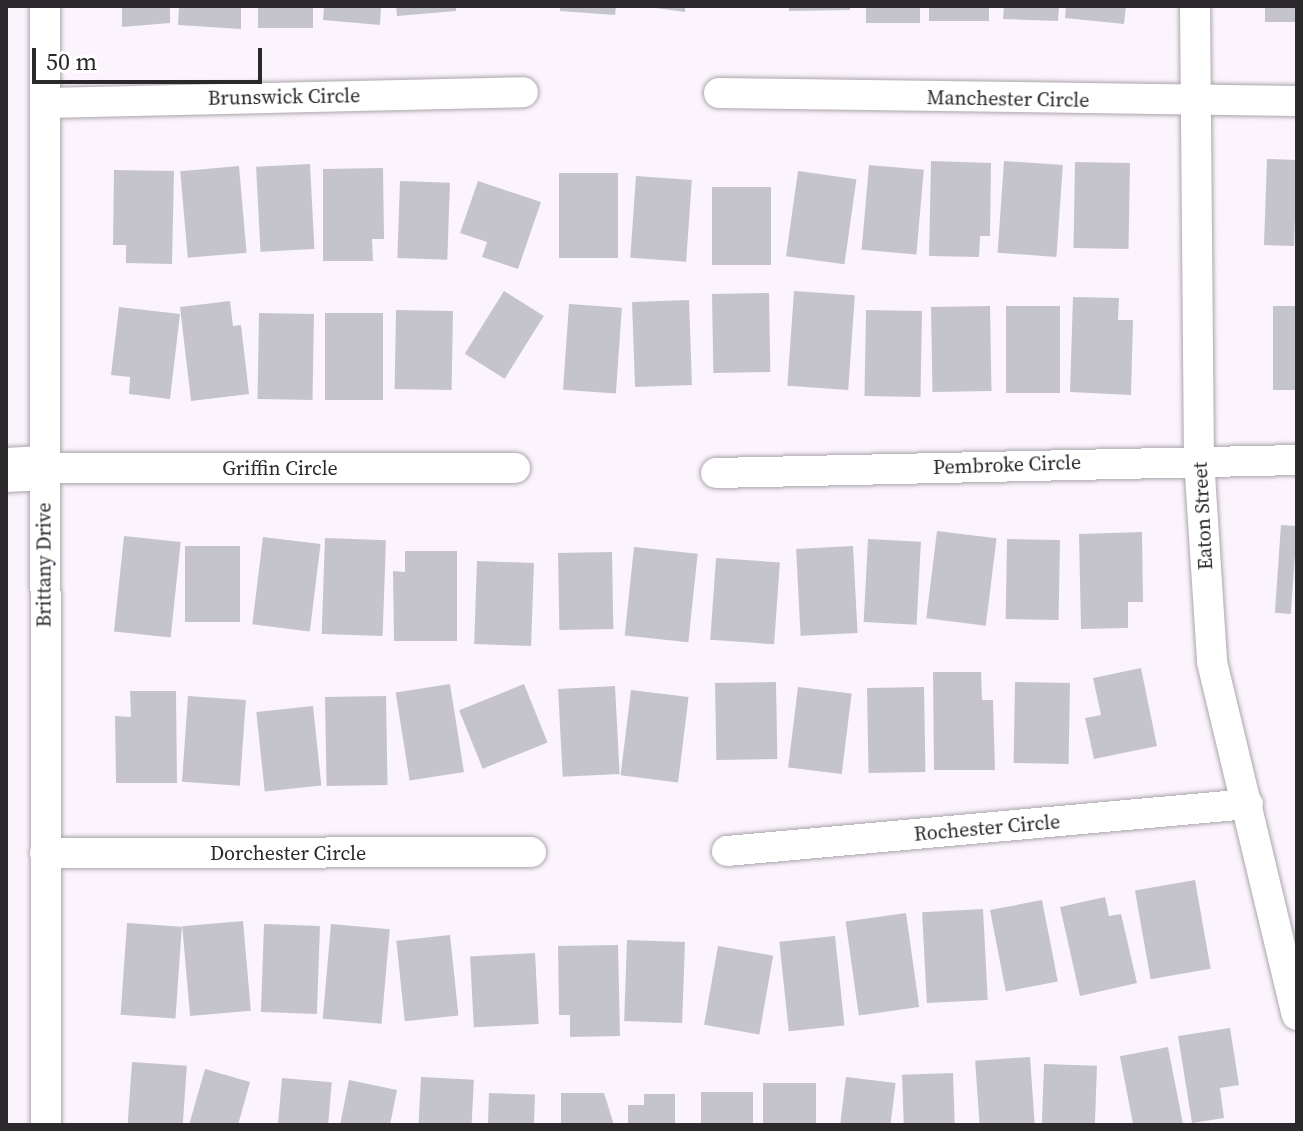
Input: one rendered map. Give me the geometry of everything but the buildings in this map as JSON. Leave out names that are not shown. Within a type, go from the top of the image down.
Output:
[{"type":"street","name":"Brittany Drive","points":[[45,6],[46,103],[25,469],[45,853],[46,1125]]},
{"type":"street","name":"Eaton Street","points":[[1195,6],[1199,459],[1212,662],[1297,1015]]},
{"type":"street","name":"Brunswick Circle","points":[[46,103],[523,92]]},
{"type":"street","name":"Manchester Circle","points":[[719,93],[1297,101]]},
{"type":"street","name":"Pembroke Circle","points":[[716,473],[1199,459],[1297,460]]},
{"type":"street","name":"Griffin Circle","points":[[25,469],[515,468]]},
{"type":"street","name":"Rochester Circle","points":[[727,851],[1248,804]]},
{"type":"street","name":"Dorchester Circle","points":[[45,853],[531,852]]}]
